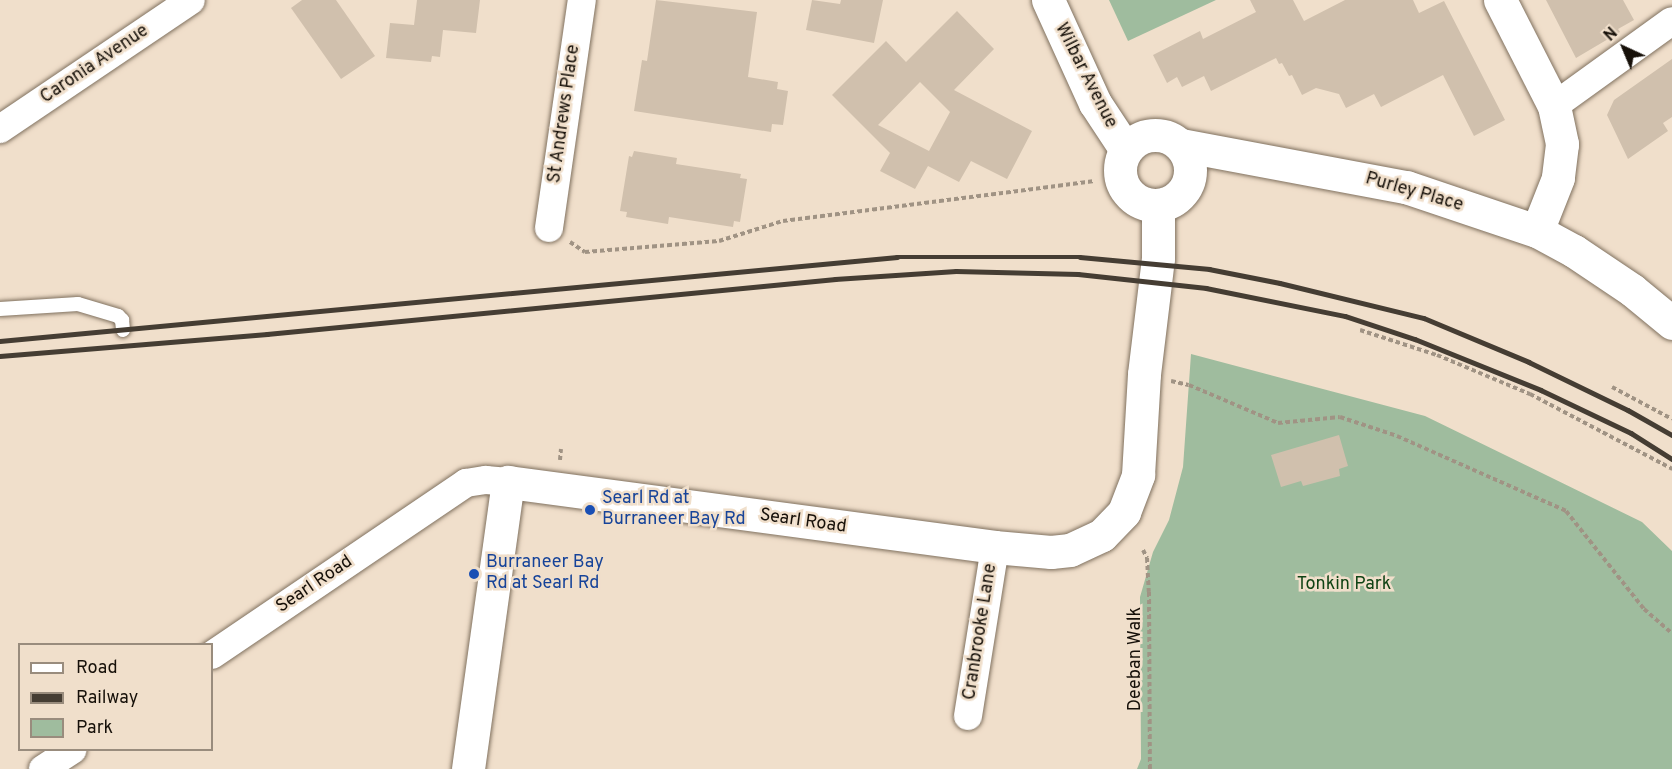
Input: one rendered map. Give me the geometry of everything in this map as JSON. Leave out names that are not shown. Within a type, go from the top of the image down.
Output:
[{"type":"street","name":"Caronia Avenue","points":[[0,129],[190,0]]},
{"type":"street","name":"St Andrews Place","points":[[549,228],[582,0]]},
{"type":"street","name":"Wilbar Avenue","points":[[1048,0],[1095,103],[1126,150]]},
{"type":"street","points":[[1500,0],[1554,106],[1562,144],[1562,160],[1558,178],[1538,231]]},
{"type":"street","points":[[1554,106],[1672,21]]},
{"type":"street","points":[[1153,134],[1168,136],[1181,145],[1189,159],[1190,176],[1179,196],[1158,205],[1146,204],[1127,192],[1120,171],[1126,150],[1137,139],[1153,134]]},
{"type":"street","name":"Purley Place","points":[[1181,145],[1406,187],[1538,231],[1574,251],[1632,290],[1672,322]]},
{"type":"street","points":[[1190,176],[1247,156]]},
{"type":"street","name":"Searl Road","points":[[213,654],[466,483],[486,480],[995,547],[1051,552],[1070,550],[1102,535],[1124,512],[1138,475],[1144,374],[1158,258],[1158,205]]},
{"type":"street","points":[[468,769],[508,482]]},
{"type":"street","name":"Cranbrooke Lane","points":[[968,716],[995,547]]},
{"type":"street","points":[[43,769],[70,751]]},
{"type":"lane","points":[[0,309],[78,304],[118,315],[122,320],[123,330]]},
{"type":"path","points":[[549,228],[585,252],[696,243],[719,241],[783,221],[1094,181]]},
{"type":"path","points":[[1359,330],[1437,355],[1530,394],[1672,469]]},
{"type":"path","points":[[1144,374],[1189,385],[1278,423],[1340,417],[1397,436],[1566,511],[1644,609],[1672,633]]},
{"type":"path","points":[[1612,387],[1672,419]]},
{"type":"path","name":"Deeban Walk","points":[[1143,550],[1147,558],[1149,592],[1150,769]]},
{"type":"green space","points":[[1109,0],[1216,0],[1128,41]]},
{"type":"green space","name":"Tonkin Park","points":[[1191,354],[1425,416],[1642,522],[1672,551],[1672,769],[1137,769],[1141,759],[1140,597],[1153,552],[1169,520],[1183,467]]},
{"type":"building","points":[[302,0],[336,0],[375,56],[341,79],[291,8]]},
{"type":"building","points":[[417,0],[480,0],[476,33],[443,30],[440,57],[432,56],[431,62],[386,58],[390,23],[414,25]]},
{"type":"building","points":[[656,0],[757,12],[748,77],[778,82],[777,89],[788,91],[783,125],[772,124],[771,132],[634,111],[642,60],[647,61]]},
{"type":"building","points":[[812,0],[840,4],[841,0],[883,0],[874,43],[806,30]]},
{"type":"building","points":[[1250,0],[1293,0],[1304,21],[1345,0],[1413,0],[1419,13],[1444,1],[1505,120],[1474,136],[1443,75],[1381,107],[1374,94],[1346,108],[1339,94],[1316,88],[1302,95],[1292,75],[1289,76],[1282,63],[1279,64],[1276,58],[1211,91],[1204,76],[1182,87],[1177,77],[1167,83],[1153,55],[1200,31],[1203,39],[1256,12]]},
{"type":"building","points":[[1546,0],[1623,0],[1634,20],[1618,29],[1620,32],[1576,58]]},
{"type":"building","points":[[957,11],[994,49],[954,90],[1032,131],[1007,179],[971,161],[959,182],[928,166],[915,189],[880,171],[890,153],[832,95],[886,41],[906,62]],"holes":[[[920,82],[950,112],[929,151],[878,125]]]},
{"type":"building","points":[[1672,59],[1672,117],[1663,123],[1668,131],[1628,159],[1607,115],[1614,100]]},
{"type":"building","points":[[634,151],[677,158],[676,164],[741,174],[740,178],[747,179],[740,222],[734,221],[733,227],[669,217],[668,224],[626,217],[627,212],[620,211],[629,156],[632,157]]},
{"type":"building","points":[[1339,435],[1348,466],[1339,469],[1340,476],[1303,486],[1301,481],[1281,487],[1271,455]]},
{"type":"railway","points":[[0,341],[897,257],[1080,257],[1209,269],[1280,283],[1424,318],[1529,362],[1628,410],[1672,435]]},
{"type":"railway","points":[[0,356],[267,334],[835,279],[956,271],[1078,274],[1206,288],[1345,316],[1415,339],[1541,390],[1631,433],[1672,459]]},
{"type":"place","name":"Searl Rd at Burraneer Bay Rd","points":[[590,510]]},
{"type":"place","name":"Burraneer Bay Rd at Searl Rd","points":[[474,574]]}]
